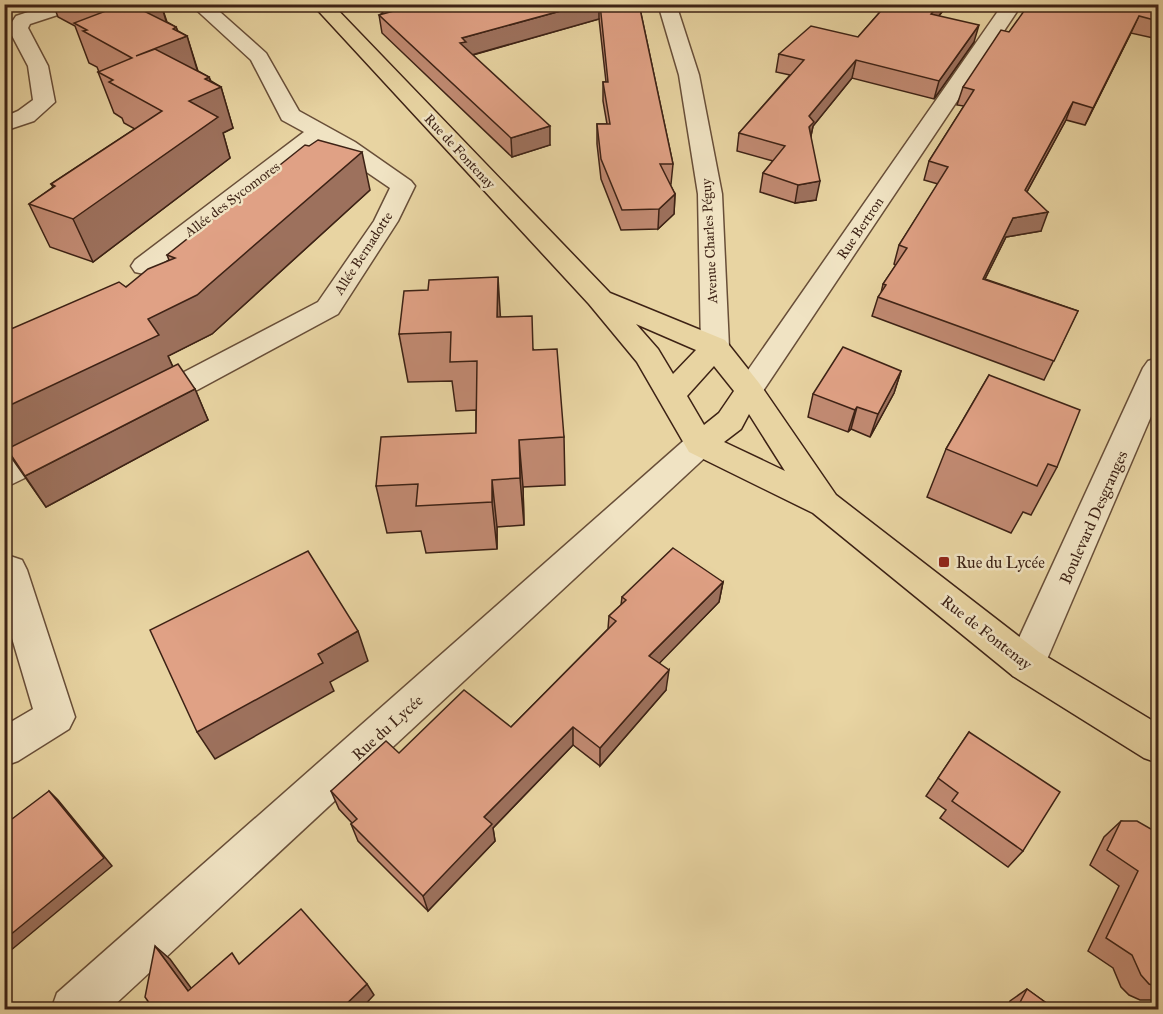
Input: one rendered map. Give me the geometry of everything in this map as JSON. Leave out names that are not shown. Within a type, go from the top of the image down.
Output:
[{"type":"main road","name":"Rue de Fontenay","points":[[321,4],[599,298],[648,356],[700,444],[825,504],[1026,664],[1158,745]]},
{"type":"main road","name":"Rue de Fontenay","points":[[599,298],[715,347],[749,390],[825,504]]},
{"type":"main road","points":[[671,394],[715,347]]},
{"type":"main road","name":"Rue Bertron","points":[[700,444],[730,421],[749,390]]},
{"type":"street","points":[[4,125],[26,116],[44,102],[38,66],[18,28],[23,20],[72,4]]},
{"type":"street","name":"Allée Bernadotte","points":[[132,411],[328,308],[386,221],[403,186],[347,147],[290,115],[259,57],[199,4]]},
{"type":"street","name":"Avenue Charles Péguy","points":[[667,4],[688,75],[710,194],[715,347]]},
{"type":"street","name":"Rue Bertron","points":[[749,390],[1013,4]]},
{"type":"street","name":"Allée des Sycomores","points":[[144,266],[320,131]]},
{"type":"street","name":"Boulevard Desgranges","points":[[1026,664],[1158,368]]},
{"type":"street","points":[[4,476],[79,438]]},
{"type":"street","name":"Rue du Lycée","points":[[75,1010],[700,444]]},
{"type":"street","points":[[4,748],[55,717],[10,570]]},
{"type":"building","points":[[93,4],[130,4],[176,27],[173,29],[187,36],[136,56],[155,49],[209,77],[205,79],[221,87],[189,101],[218,117],[73,219],[29,204],[55,186],[51,184],[162,111],[109,82],[113,80],[98,72],[132,58],[83,31],[87,30],[74,23],[106,11]]},
{"type":"building","points":[[391,4],[586,4],[462,38],[466,42],[460,43],[550,126],[511,138],[379,15],[397,10]]},
{"type":"building","points":[[600,4],[639,4],[673,164],[660,164],[675,194],[659,209],[622,210],[601,159],[597,124],[610,124],[603,82],[608,82]]},
{"type":"building","points":[[887,4],[939,4],[931,14],[979,25],[939,81],[856,60],[809,116],[814,122],[809,127],[820,181],[798,185],[763,173],[785,146],[739,133],[804,60],[779,54],[811,26],[858,37]]},
{"type":"building","points":[[1029,4],[1158,4],[1158,21],[1139,16],[1093,108],[1073,102],[1025,190],[1048,212],[1013,218],[983,279],[1078,311],[1054,361],[878,297],[886,285],[883,284],[907,248],[899,245],[948,167],[929,161],[974,90],[963,87],[1001,30],[1009,32]]},
{"type":"building","points":[[318,140],[362,152],[197,295],[148,319],[159,335],[4,408],[4,332],[119,282],[126,287],[148,269],[175,258],[167,255],[305,145],[309,146]]},
{"type":"building","points":[[498,277],[497,317],[532,316],[533,350],[557,349],[564,437],[519,440],[520,478],[492,480],[492,502],[416,506],[418,484],[376,486],[381,437],[476,433],[477,361],[450,362],[451,332],[399,334],[404,291],[428,290],[429,280]]},
{"type":"building","points":[[843,347],[901,371],[878,414],[857,407],[855,410],[813,394]]},
{"type":"building","points":[[178,364],[195,389],[25,476],[7,449]]},
{"type":"building","points":[[989,375],[1080,410],[1057,467],[1048,464],[1037,486],[946,449]]},
{"type":"building","points":[[673,548],[723,582],[649,656],[669,670],[600,748],[573,727],[484,817],[492,824],[423,896],[351,824],[357,819],[331,791],[386,741],[399,753],[464,690],[511,727],[616,621],[609,616],[626,600],[622,597]]},
{"type":"building","points":[[308,551],[358,631],[318,654],[323,663],[197,732],[150,630]]},
{"type":"building","points":[[969,732],[1060,792],[1023,851],[952,801],[958,793],[938,778]]},
{"type":"building","points":[[49,791],[104,858],[4,940],[4,825]]},
{"type":"building","points":[[1121,821],[1137,821],[1158,831],[1158,987],[1149,984],[1141,975],[1132,955],[1106,938],[1138,871],[1107,850]]},
{"type":"building","points":[[301,909],[367,984],[340,1010],[154,1010],[145,997],[155,946],[188,991],[232,953],[239,964]]},
{"type":"building","points":[[1027,989],[1056,1010],[1016,1010]]},
{"type":"place","name":"Rue du Lycée","points":[[944,562]]}]
